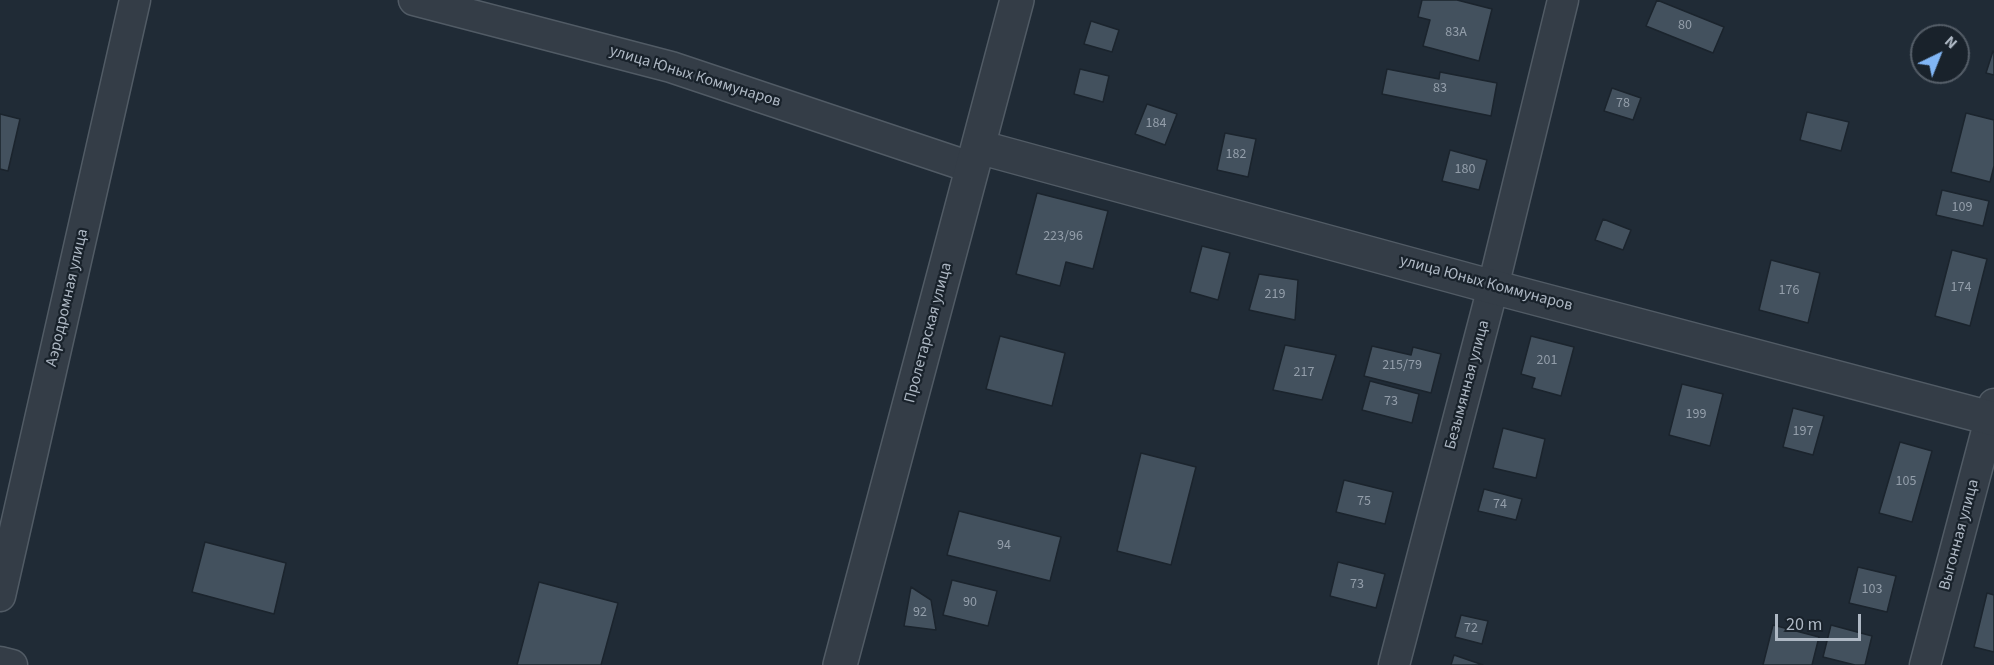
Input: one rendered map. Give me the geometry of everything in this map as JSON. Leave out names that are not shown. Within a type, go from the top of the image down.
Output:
[{"type":"street","name":"Аэродромная улица","points":[[0,596],[135,0]]},
{"type":"street","name":"улица Юных Коммунаров","points":[[414,0],[671,67],[976,157],[1993,414]]},
{"type":"street","name":"Пролетарская улица","points":[[840,665],[1017,0]]},
{"type":"street","name":"Безымянная улица","points":[[1394,665],[1493,287],[1563,0]]},
{"type":"street","name":"Выгонная улица","points":[[1925,665],[1993,414]]},
{"type":"street","points":[[0,662],[12,665]]},
{"type":"building","points":[[1422,0],[1457,0],[1492,9],[1479,61],[1423,46],[1430,20],[1418,17]]},
{"type":"building","points":[[1657,0],[1724,27],[1713,53],[1646,26]]},
{"type":"building","points":[[1091,21],[1119,30],[1112,52],[1084,44]]},
{"type":"building","points":[[1994,52],[1994,75],[1986,73]]},
{"type":"building","points":[[1080,69],[1109,76],[1103,102],[1074,94]]},
{"type":"building","points":[[1387,69],[1439,79],[1440,72],[1497,83],[1491,116],[1382,94]]},
{"type":"building","points":[[1612,88],[1641,98],[1633,120],[1604,111]]},
{"type":"building","points":[[1147,104],[1177,114],[1165,145],[1135,134]]},
{"type":"building","points":[[1807,112],[1849,122],[1841,151],[1800,140]]},
{"type":"building","points":[[1966,113],[1994,120],[1994,166],[1990,182],[1951,172]]},
{"type":"building","points":[[0,114],[20,119],[8,171],[0,169]]},
{"type":"building","points":[[1225,133],[1256,139],[1248,177],[1217,170]]},
{"type":"building","points":[[1450,150],[1487,160],[1479,190],[1442,181]]},
{"type":"building","points":[[1942,190],[1989,201],[1983,226],[1936,215]]},
{"type":"building","points":[[1037,193],[1108,211],[1093,269],[1066,262],[1060,286],[1016,274]]},
{"type":"building","points":[[1603,219],[1631,230],[1623,250],[1595,240]]},
{"type":"building","points":[[1202,246],[1230,253],[1218,300],[1190,292]]},
{"type":"building","points":[[1952,250],[1987,259],[1970,326],[1935,316]]},
{"type":"building","points":[[1771,260],[1820,273],[1808,323],[1759,310]]},
{"type":"building","points":[[1259,274],[1298,280],[1295,320],[1249,310]]},
{"type":"building","points":[[1000,336],[1065,353],[1052,406],[986,389]]},
{"type":"building","points":[[1531,336],[1574,347],[1561,396],[1532,388],[1535,378],[1521,374]]},
{"type":"building","points":[[1285,345],[1336,355],[1322,400],[1273,390]]},
{"type":"building","points":[[1372,346],[1411,355],[1413,347],[1441,354],[1431,393],[1364,376]]},
{"type":"building","points":[[1370,381],[1419,394],[1412,423],[1362,410]]},
{"type":"building","points":[[1682,384],[1723,394],[1710,446],[1669,435]]},
{"type":"building","points":[[1793,408],[1824,416],[1813,455],[1783,447]]},
{"type":"building","points":[[1503,428],[1545,439],[1536,478],[1493,468]]},
{"type":"building","points":[[1900,442],[1932,451],[1912,522],[1879,513]]},
{"type":"building","points":[[1141,453],[1196,467],[1171,565],[1117,551]]},
{"type":"building","points":[[1344,480],[1393,492],[1385,524],[1336,512]]},
{"type":"building","points":[[1484,489],[1522,499],[1516,520],[1478,511]]},
{"type":"building","points":[[959,511],[1061,537],[1050,581],[947,555]]},
{"type":"building","points":[[205,542],[286,563],[274,614],[192,592]]},
{"type":"building","points":[[1338,562],[1385,574],[1376,608],[1330,596]]},
{"type":"building","points":[[1858,567],[1896,576],[1887,612],[1849,603]]},
{"type":"building","points":[[952,580],[997,591],[988,626],[943,615]]},
{"type":"building","points":[[539,582],[618,603],[601,665],[517,665]]},
{"type":"building","points":[[911,587],[931,600],[936,630],[904,626]]},
{"type":"building","points":[[1987,593],[1994,595],[1994,652],[1974,647]]},
{"type":"building","points":[[1461,615],[1488,621],[1482,644],[1455,637]]},
{"type":"building","points":[[1773,625],[1819,637],[1812,665],[1763,665]]},
{"type":"building","points":[[1831,625],[1872,636],[1865,665],[1855,665],[1823,657]]},
{"type":"building","points":[[1454,655],[1483,665],[1451,665]]}]
